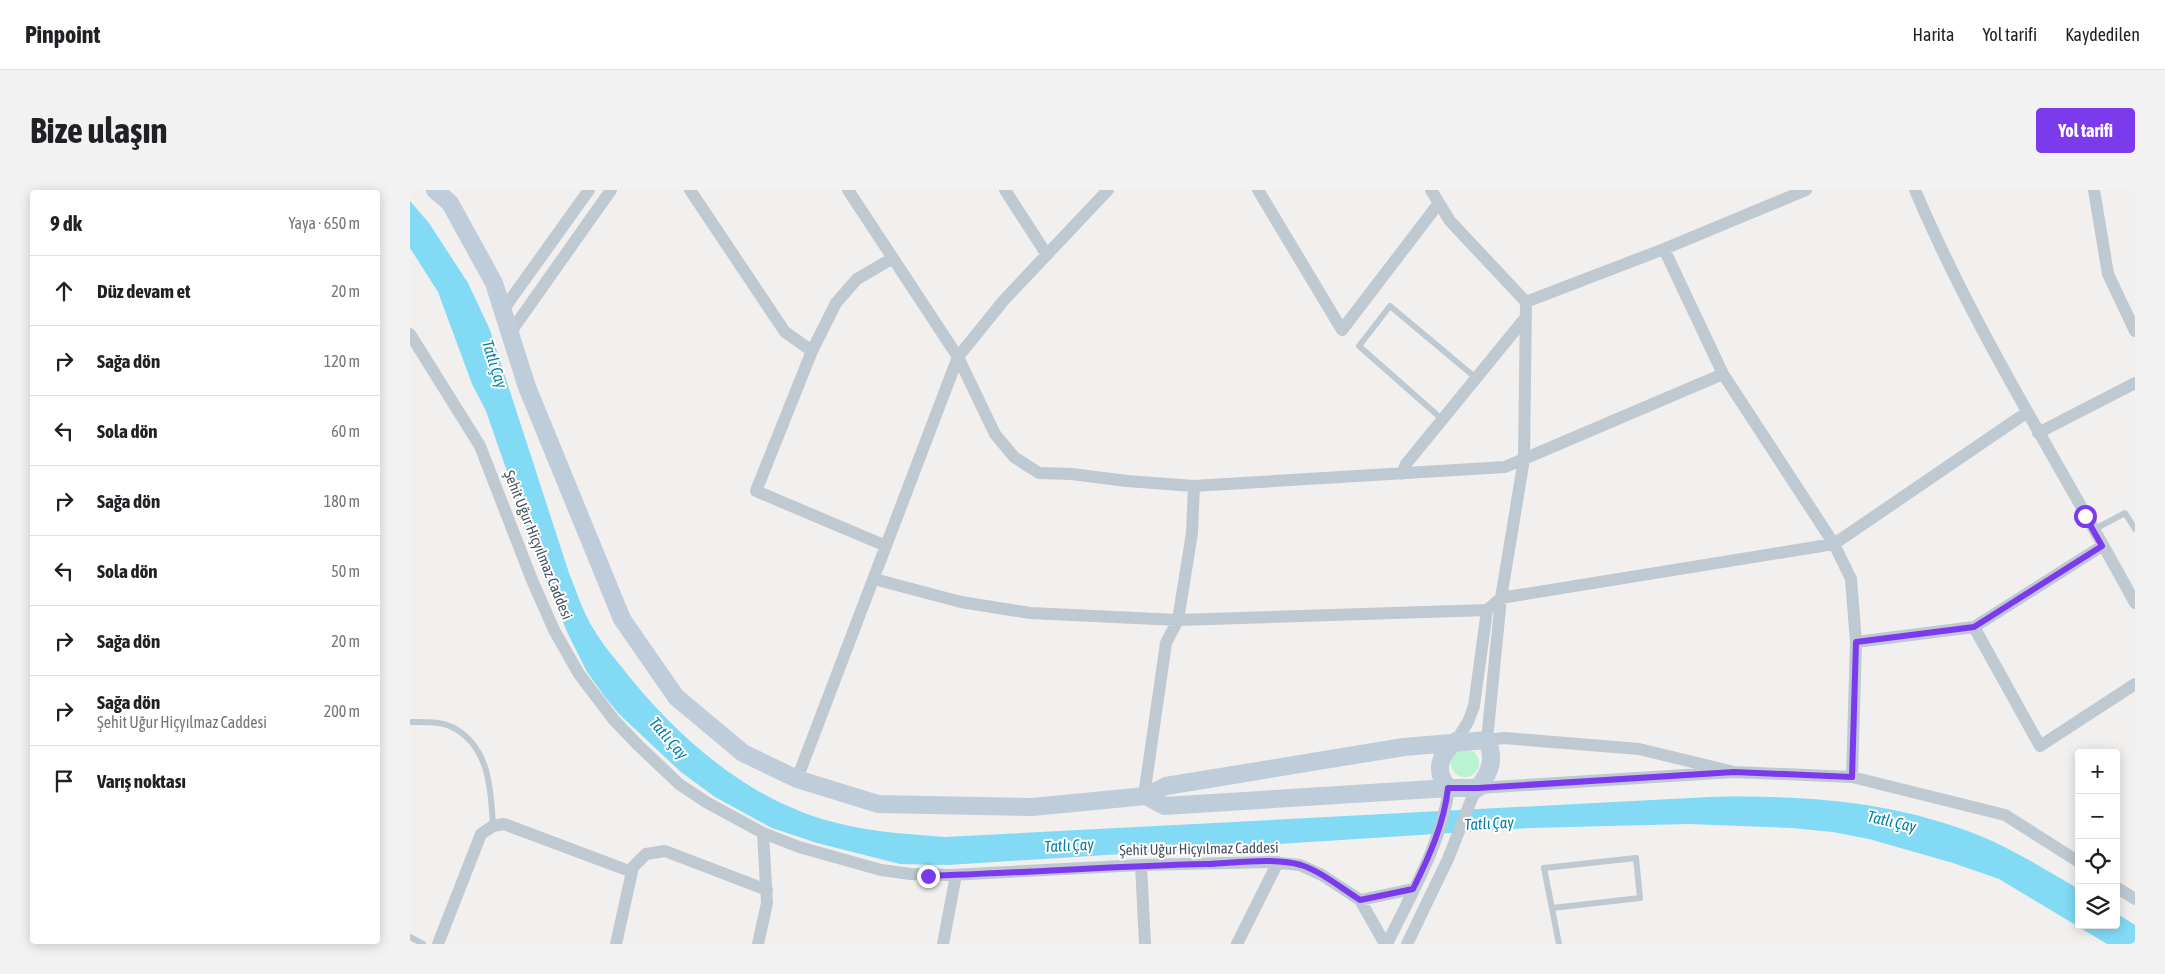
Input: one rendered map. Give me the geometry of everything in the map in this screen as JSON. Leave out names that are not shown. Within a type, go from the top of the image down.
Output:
[{"type":"street","points":[[435,190],[450,203],[494,283],[527,387],[622,619],[676,696],[743,753],[797,779],[878,804],[1032,806],[1145,796],[1166,786],[1404,747],[1504,738],[1639,749],[1734,772]]},
{"type":"street","points":[[503,310],[589,190]]},
{"type":"street","points":[[510,333],[611,190]]},
{"type":"street","points":[[690,190],[785,332],[812,351]]},
{"type":"street","points":[[848,190],[958,357],[994,434],[1014,457],[1026,467],[1039,473],[1072,474],[1127,481],[1194,486],[1504,468],[1723,374]]},
{"type":"street","points":[[1005,190],[1047,255]]},
{"type":"street","points":[[797,779],[958,357],[1004,300],[1108,190]]},
{"type":"street","points":[[1258,190],[1342,330],[1439,203]]},
{"type":"street","points":[[1407,944],[1475,793],[1488,773],[1492,760],[1487,740],[1501,598],[1524,459],[1526,302],[1450,221],[1431,190]]},
{"type":"street","points":[[1526,302],[1664,249],[1806,190]]},
{"type":"street","points":[[1915,190],[1940,251],[2026,413],[2135,604]]},
{"type":"street","points":[[2094,190],[2108,274],[2135,331]]},
{"type":"street","points":[[1664,249],[1723,374],[1834,544],[1851,579],[1856,642],[1852,777]]},
{"type":"street","points":[[886,546],[756,490],[812,351],[836,303],[857,279],[893,258]]},
{"type":"street","points":[[1402,474],[1406,464],[1526,318]]},
{"type":"street","name":"Şehit Uğur Hiçyılmaz Caddesi","points":[[410,334],[480,446],[532,580],[566,652],[590,689],[632,739],[679,784],[729,816],[764,833],[837,859],[881,870],[928,876],[1142,865],[1278,862],[1300,865],[1322,875],[1360,900]]},
{"type":"street","points":[[2038,433],[2135,383]]},
{"type":"street","points":[[874,579],[960,602],[1030,614],[1178,620],[1487,610],[1501,598],[1834,544],[2026,413]]},
{"type":"street","points":[[1145,796],[1166,643],[1178,620],[1192,533],[1194,486]]},
{"type":"street","points":[[1856,642],[1974,627],[2102,546]]},
{"type":"street","points":[[1386,944],[1435,840],[1448,794],[1440,777],[1442,757],[1456,741],[1468,722],[1474,706],[1487,610]]},
{"type":"street","points":[[1974,627],[2040,746],[2135,684]]},
{"type":"street","points":[[1145,796],[1164,806],[1475,793],[1734,772],[1852,777],[2005,815],[2075,859]]},
{"type":"street","points":[[438,944],[482,834],[493,826],[504,824],[632,872]]},
{"type":"street","points":[[758,944],[767,903],[764,833]]},
{"type":"street","points":[[616,944],[633,867],[646,854],[665,852],[767,890]]},
{"type":"street","points":[[1237,944],[1278,862]]},
{"type":"street","points":[[1142,865],[1145,944]]},
{"type":"street","points":[[943,944],[956,875]]},
{"type":"street","points":[[1386,944],[1360,900],[1413,889]]},
{"type":"street","points":[[2120,889],[2135,899]]},
{"type":"lane","points":[[1443,420],[1359,346],[1390,306],[1476,378]]},
{"type":"lane","points":[[2093,530],[2125,513],[2135,529]]},
{"type":"lane","points":[[410,722],[451,726],[475,749],[482,759],[490,783],[493,826]]},
{"type":"lane","points":[[1552,908],[1640,898],[1636,858],[1544,868],[1558,944]]},
{"type":"lane","points":[[410,937],[424,944]]},
{"type":"green space","points":[[1465,749],[1475,753],[1479,763],[1475,773],[1465,777],[1455,773],[1451,763],[1455,753]]},
{"type":"water","name":"Tatlı Çay","points":[[410,201],[429,223],[468,283],[490,330],[569,573],[594,630],[640,690],[685,736],[735,777],[763,794],[792,808],[822,819],[867,829],[945,837],[1709,797],[1778,797],[1846,802],[1912,814],[1945,823],[1978,835],[2029,860],[2075,887],[2075,925],[1999,879],[1953,863],[1869,839],[1833,832],[1791,828],[1688,824],[1530,828],[948,865],[900,864],[817,843],[772,828],[715,797],[681,772],[620,715],[587,672],[568,634],[539,564],[486,411],[472,384],[438,292],[410,248]]},
{"type":"water","points":[[2120,916],[2135,925],[2135,944],[2107,944],[2082,929],[2120,929]]},
{"type":"route","points":[[928,876],[1038,872],[1142,865],[1272,862],[1300,865],[1322,875],[1360,900],[1413,889],[1431,852],[1447,804],[1448,788],[1478,788],[1734,772],[1852,777],[1856,642],[1974,627],[2102,546],[2085,516]]}]
